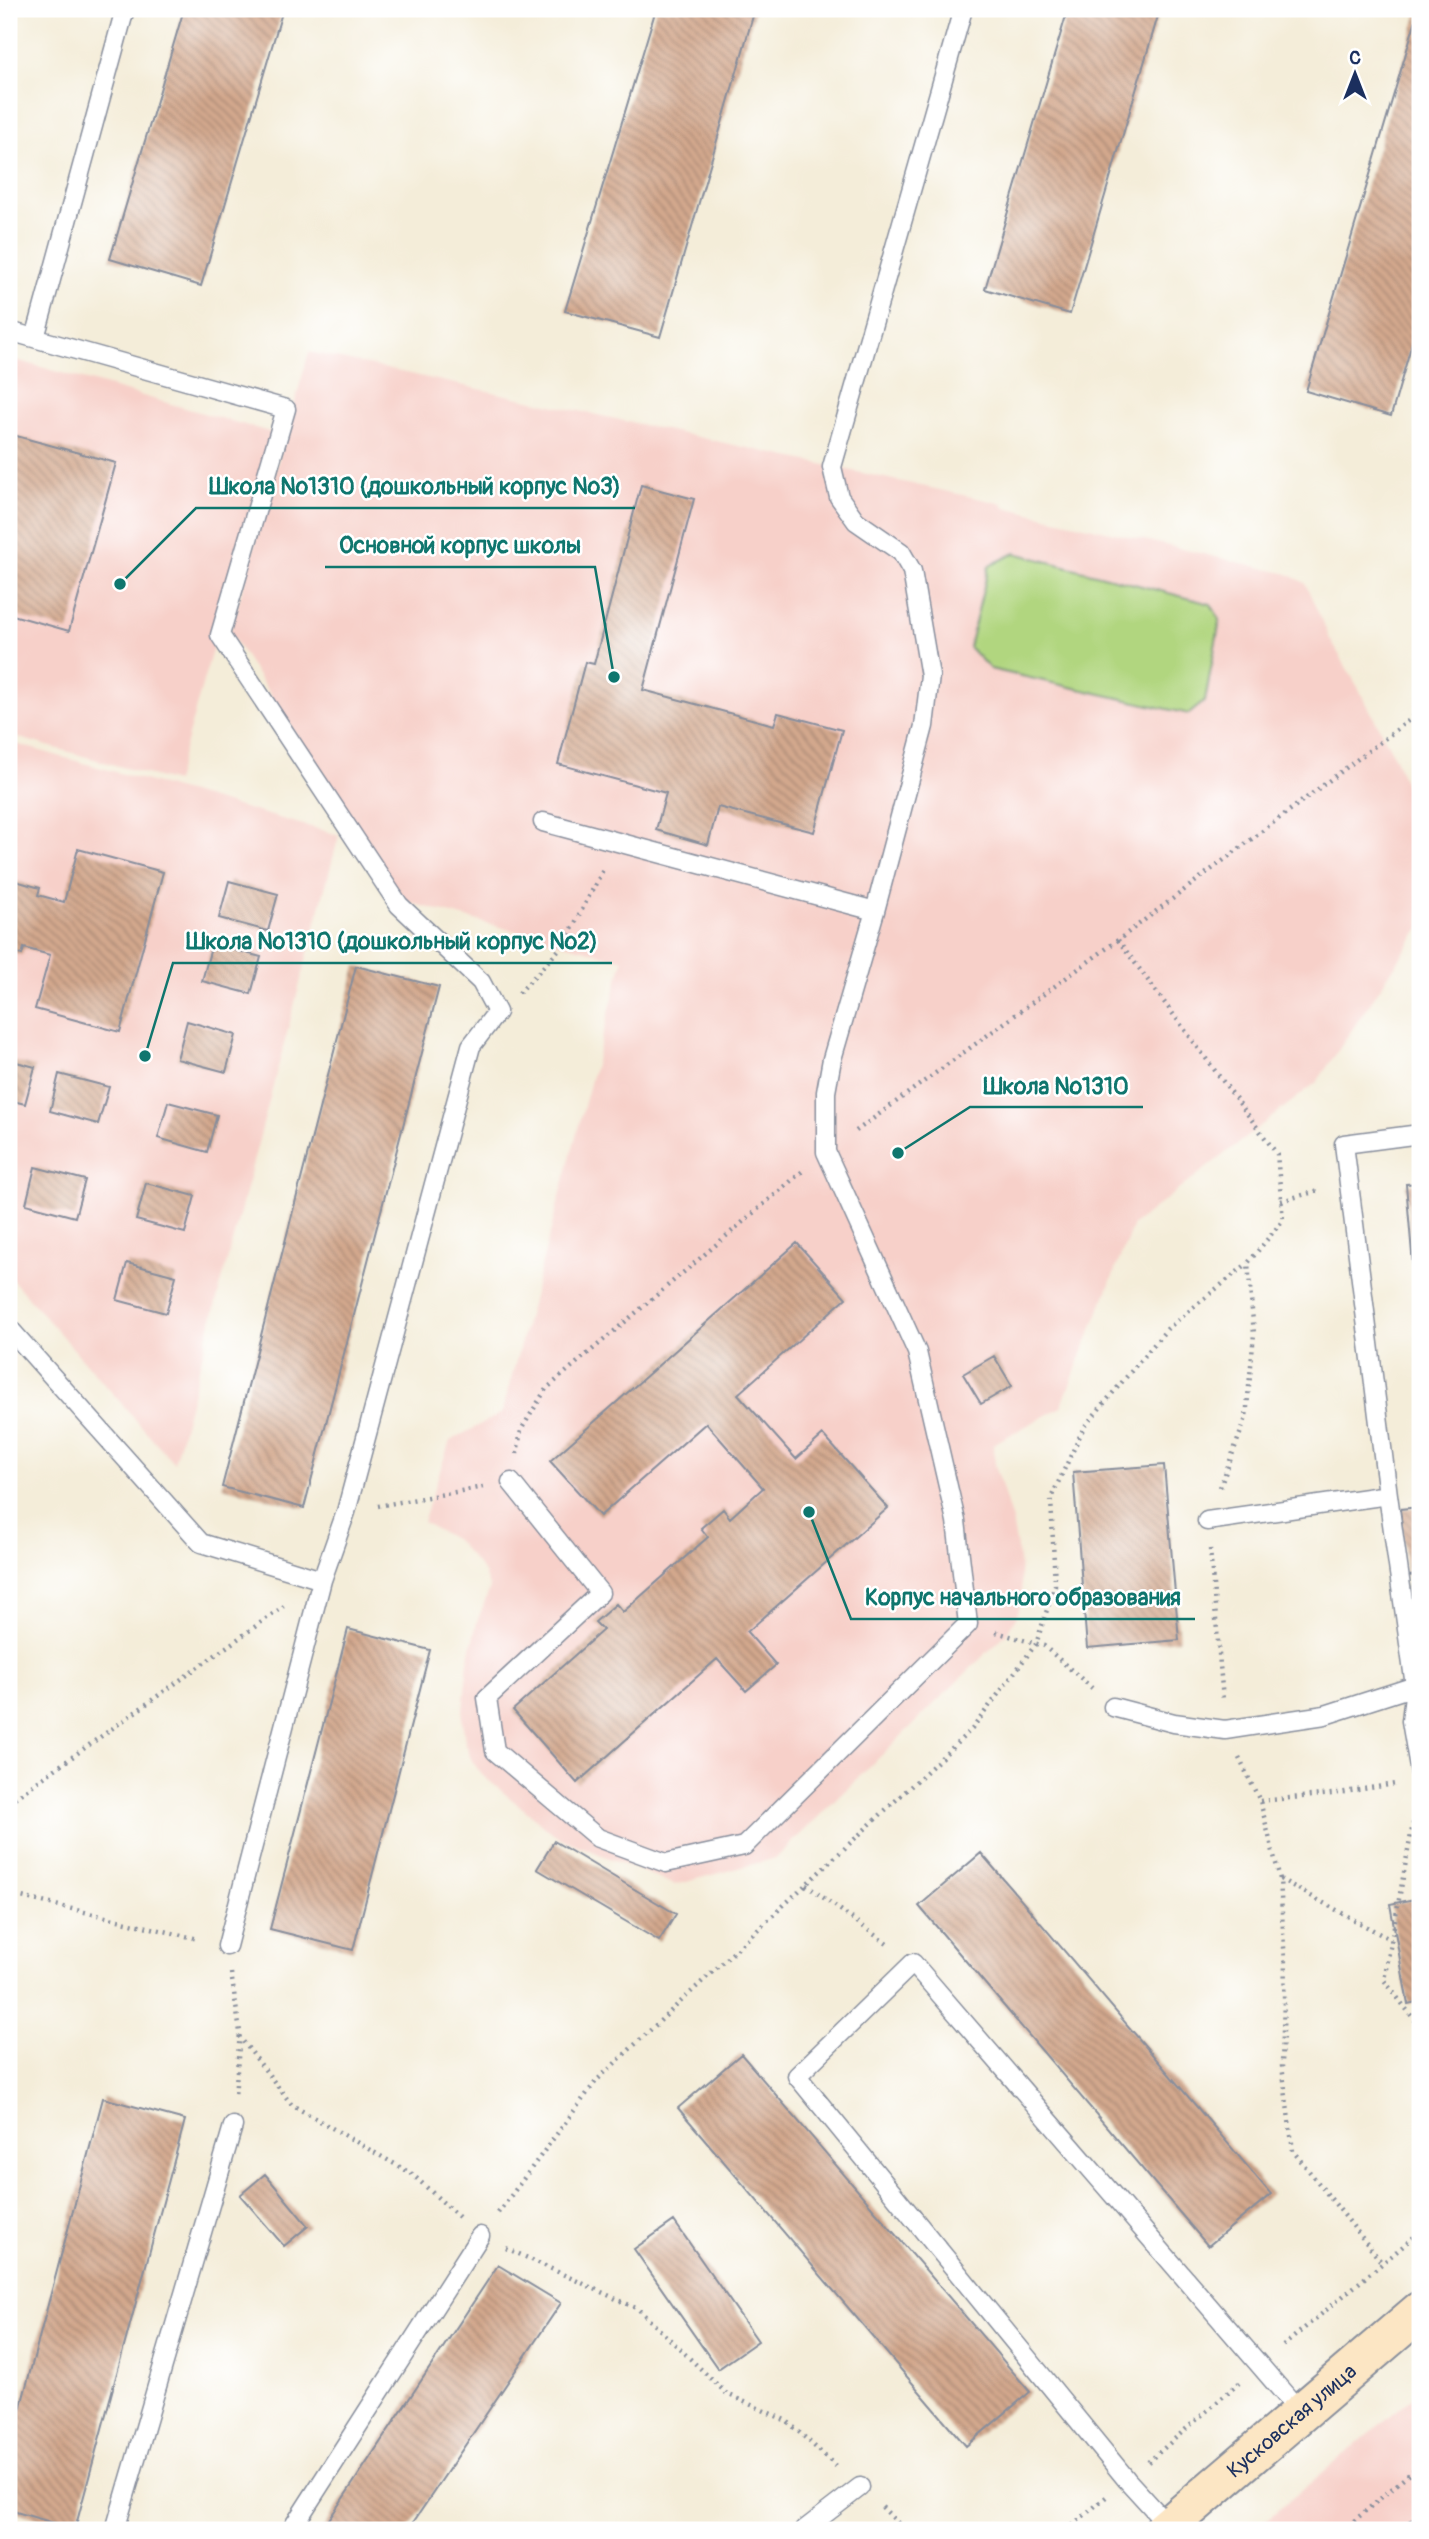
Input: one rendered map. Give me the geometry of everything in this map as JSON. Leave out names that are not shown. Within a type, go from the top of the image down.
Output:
[{"type":"street","name":"Кусковская улица","points":[[1166,2528],[1420,2311]]},
{"type":"lane","points":[[36,338],[125,9]]},
{"type":"lane","points":[[511,1482],[600,1593],[487,1698],[495,1751],[598,1838],[666,1863],[744,1846],[968,1623],[956,1521],[917,1352],[826,1152],[825,1092],[924,726],[930,676],[912,570],[901,552],[856,521],[839,497],[832,467],[963,9]]},
{"type":"lane","points":[[9,331],[286,409],[220,635],[399,905],[481,982],[497,1012],[471,1046],[346,1512],[322,1580],[227,1946]]},
{"type":"lane","points":[[543,822],[875,911]]},
{"type":"lane","points":[[1414,1777],[1411,1721],[1418,1686],[1388,1495],[1344,1144],[1420,1134]]},
{"type":"lane","points":[[9,1328],[201,1542],[322,1580]]},
{"type":"lane","points":[[1208,1521],[1388,1495]]},
{"type":"lane","points":[[1113,1707],[1174,1723],[1225,1730],[1325,1715],[1418,1686]]},
{"type":"lane","points":[[1166,2528],[797,2076],[913,1963],[1301,2413]]},
{"type":"lane","points":[[115,2530],[233,2126]]},
{"type":"lane","points":[[291,2530],[480,2236]]},
{"type":"lane","points":[[804,2530],[860,2487]]},
{"type":"lane","points":[[1414,2530],[1420,2525]]},
{"type":"path","points":[[346,1512],[511,1482],[521,1430],[546,1389],[769,1197],[826,1152],[1118,940],[1420,712]]},
{"type":"path","points":[[497,1012],[514,999],[564,944],[618,843]]},
{"type":"path","points":[[480,2236],[597,2080],[972,1729],[1036,1644],[1055,1585],[1051,1498],[1084,1427],[1167,1329],[1248,1263],[1283,1220],[1277,1154],[1118,940]]},
{"type":"path","points":[[1281,1201],[1349,1182]]},
{"type":"path","points":[[1248,1263],[1254,1334],[1246,1418],[1208,1521],[1225,1730],[1260,1801],[1280,1879],[1285,1964],[1282,2066],[1293,2151],[1382,2264]]},
{"type":"path","points":[[9,1802],[322,1580]]},
{"type":"path","points":[[968,1623],[1044,1646],[1113,1707]]},
{"type":"path","points":[[1260,1801],[1332,1794],[1414,1777]]},
{"type":"path","points":[[1418,1798],[1384,1980],[1420,2028]]},
{"type":"path","points":[[1280,1879],[1391,1940]]},
{"type":"path","points":[[806,1885],[913,1963]]},
{"type":"path","points":[[9,1894],[227,1946],[239,2036],[233,2126]]},
{"type":"path","points":[[239,2036],[292,2105],[412,2174],[480,2236],[638,2309],[727,2394],[787,2421],[905,2530]]},
{"type":"path","points":[[1343,2530],[1420,2465]]},
{"type":"shaded area","points":[[309,352],[1004,504],[1004,507],[1288,574],[1305,583],[1330,639],[1395,758],[1420,824],[1420,928],[1317,1082],[1133,1225],[1061,1407],[993,1444],[995,1464],[1012,1521],[1022,1597],[1017,1615],[1006,1634],[776,1858],[675,1885],[558,1837],[482,1775],[471,1759],[465,1741],[462,1720],[468,1662],[477,1622],[490,1588],[483,1571],[457,1541],[423,1522],[450,1441],[502,1413],[623,960],[404,901],[230,633]]},
{"type":"shaded area","points":[[9,358],[273,433],[175,782],[9,735]]},
{"type":"shaded area","points":[[9,742],[339,835],[174,1463],[9,1276]]},
{"type":"shaded area","points":[[1420,2391],[1420,2530],[1254,2530]]},
{"type":"green space","points":[[1015,553],[1211,604],[1220,620],[1205,701],[1189,714],[990,669],[969,647],[989,566]]},
{"type":"building","points":[[184,9],[283,9],[201,286],[110,259]]},
{"type":"building","points":[[656,9],[755,9],[660,337],[565,311]]},
{"type":"building","points":[[1068,9],[1160,9],[1070,314],[985,289]]},
{"type":"building","points":[[1419,9],[1420,315],[1391,416],[1306,391]]},
{"type":"building","points":[[9,434],[116,463],[69,631],[9,614],[9,529],[13,515],[9,514]]},
{"type":"building","points":[[641,485],[694,499],[643,690],[774,725],[778,713],[842,730],[814,832],[718,807],[708,845],[656,830],[666,793],[558,764],[585,662],[594,664]]},
{"type":"building","points":[[78,849],[163,872],[120,1032],[35,1009],[50,955],[24,948],[22,955],[9,951],[9,879],[40,888],[38,895],[64,902]]},
{"type":"building","points":[[229,881],[278,894],[268,931],[219,918]]},
{"type":"building","points":[[212,944],[261,957],[251,994],[202,981]]},
{"type":"building","points":[[356,966],[439,987],[304,1508],[222,1487]]},
{"type":"building","points":[[187,1021],[236,1035],[226,1072],[177,1059]]},
{"type":"building","points":[[9,1060],[35,1067],[25,1104],[9,1100]]},
{"type":"building","points":[[59,1074],[109,1087],[98,1124],[50,1111]]},
{"type":"building","points":[[168,1102],[217,1115],[207,1152],[158,1138]]},
{"type":"building","points":[[35,1167],[85,1180],[75,1217],[26,1204]]},
{"type":"building","points":[[146,1183],[195,1196],[185,1233],[136,1220]]},
{"type":"building","points":[[1420,1183],[1420,1324],[1418,1324],[1406,1184]]},
{"type":"building","points":[[797,1243],[846,1298],[738,1394],[796,1459],[823,1435],[888,1508],[747,1632],[776,1665],[746,1691],[717,1659],[577,1783],[513,1710],[603,1630],[595,1622],[616,1604],[623,1612],[708,1537],[701,1528],[723,1509],[730,1518],[763,1488],[706,1423],[600,1516],[550,1461]]},
{"type":"building","points":[[127,1263],[176,1276],[166,1313],[117,1300]]},
{"type":"building","points":[[994,1356],[1012,1386],[981,1404],[963,1374]]},
{"type":"building","points":[[1164,1465],[1179,1640],[1087,1648],[1073,1472]]},
{"type":"building","points":[[1420,1507],[1420,1575],[1407,1576],[1400,1509]]},
{"type":"building","points":[[348,1629],[430,1650],[353,1950],[270,1929]]},
{"type":"building","points":[[554,1841],[676,1914],[659,1941],[537,1869]]},
{"type":"building","points":[[981,1853],[1271,2194],[1208,2246],[919,1906]]},
{"type":"building","points":[[1420,1898],[1420,2001],[1408,2004],[1390,1904]]},
{"type":"building","points":[[741,2054],[1030,2392],[966,2446],[678,2108]]},
{"type":"building","points":[[103,2098],[185,2120],[75,2529],[9,2510],[9,2451]]},
{"type":"building","points":[[265,2174],[308,2226],[284,2246],[240,2195]]},
{"type":"building","points":[[674,2221],[758,2341],[718,2369],[634,2249]]},
{"type":"building","points":[[498,2265],[561,2303],[408,2530],[322,2530]]},
{"type":"place","name":"Школа №1310 (дошкольный корпус №3)","points":[[120,584]]},
{"type":"place","name":"Основной корпус школы","points":[[614,677]]},
{"type":"place","name":"Школа №1310 (дошкольный корпус №2)","points":[[145,1056]]},
{"type":"place","name":"Школа №1310","points":[[898,1153]]},
{"type":"place","name":"Корпус начального образования","points":[[809,1512]]}]
